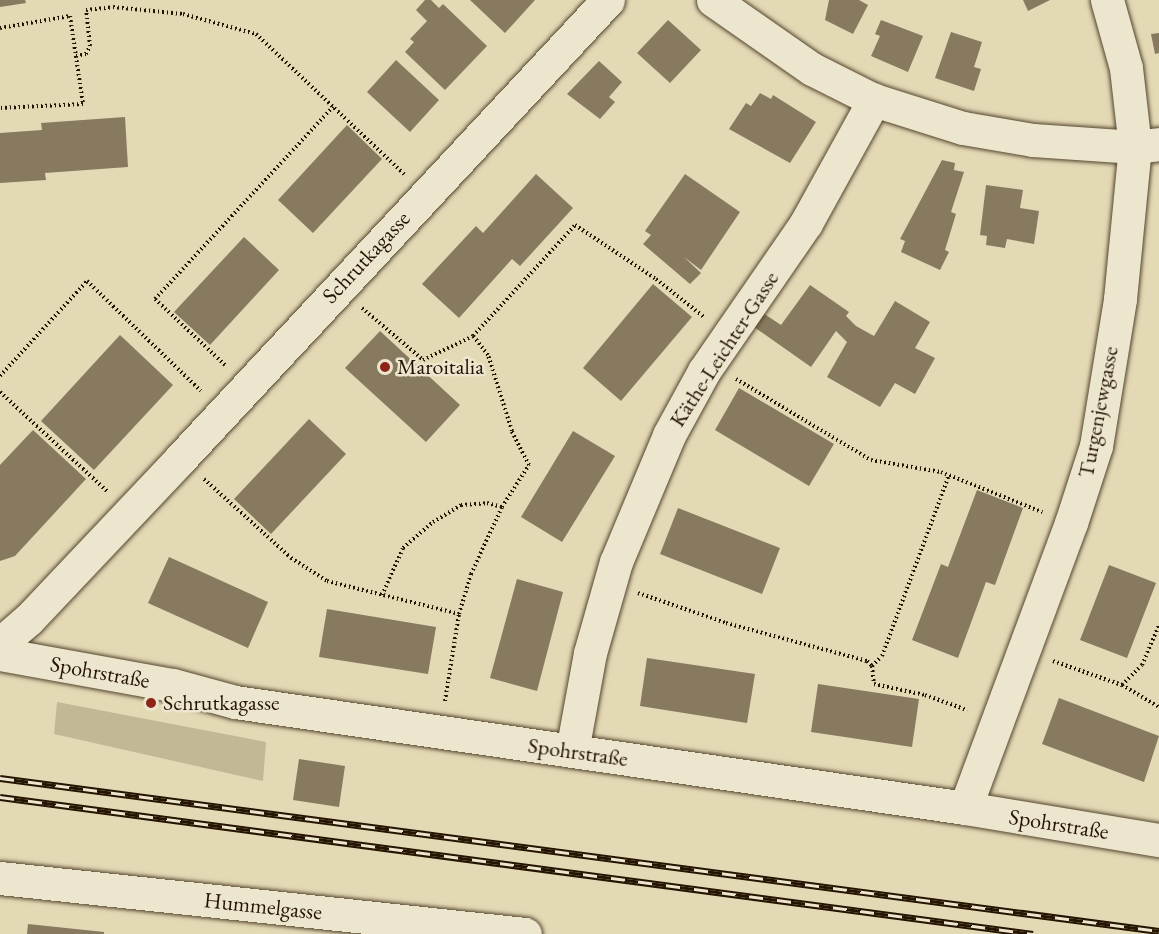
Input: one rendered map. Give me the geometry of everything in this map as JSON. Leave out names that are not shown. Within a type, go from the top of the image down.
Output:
[{"type":"street","name":"Schrutkagasse","points":[[0,644],[181,458],[424,193],[608,0]]},
{"type":"street","points":[[713,0],[812,69],[874,100],[963,128],[998,134],[1147,145]]},
{"type":"street","name":"Turgenjewgasse","points":[[965,808],[1071,523],[1096,446],[1147,145],[1107,0]]},
{"type":"street","name":"Käthe-Leichter-Gasse","points":[[572,751],[590,653],[610,583],[639,502],[669,435],[710,363],[806,223],[874,100]]},
{"type":"street","name":"Spohrstraße","points":[[0,654],[173,684],[235,702],[965,808],[1159,840]]},
{"type":"street","name":"Hummelgasse","points":[[0,878],[525,934]]},
{"type":"path","points":[[76,56],[86,54],[90,45],[86,10],[113,7],[183,14],[256,34],[424,193]]},
{"type":"path","points":[[0,28],[70,16],[82,104],[0,108]]},
{"type":"path","points":[[247,386],[155,300],[333,107]]},
{"type":"path","points":[[338,287],[423,360],[473,336],[575,225],[656,279],[728,336]]},
{"type":"path","points":[[0,376],[87,282],[222,413]]},
{"type":"path","points":[[444,704],[459,614],[471,574],[502,507],[529,465],[512,431],[488,356],[473,336]]},
{"type":"path","points":[[710,363],[871,460],[949,475],[1071,523]]},
{"type":"path","points":[[0,392],[130,512]]},
{"type":"path","points":[[181,458],[291,558],[327,581],[459,614]]},
{"type":"path","points":[[872,666],[882,656],[949,475]]},
{"type":"path","points":[[382,595],[403,548],[433,522],[461,505],[487,503],[502,507]]},
{"type":"path","points":[[610,583],[726,623],[867,661],[872,666],[874,684],[885,689],[925,695],[996,721]]},
{"type":"path","points":[[1122,685],[1142,665],[1159,625]]},
{"type":"path","points":[[1047,658],[1122,685],[1159,707]]},
{"type":"shaded area","points":[[57,702],[266,742],[263,781],[54,734]]},
{"type":"building","points":[[0,0],[25,0],[26,3],[0,7]]},
{"type":"building","points":[[425,0],[431,0],[439,8],[443,4],[487,46],[445,90],[405,52],[414,42],[410,39],[427,21],[416,10]]},
{"type":"building","points":[[470,0],[535,0],[505,33]]},
{"type":"building","points":[[829,0],[859,0],[868,5],[853,34],[825,20]]},
{"type":"building","points":[[1023,0],[1050,0],[1028,11]]},
{"type":"building","points":[[668,20],[701,50],[670,83],[637,53]]},
{"type":"building","points":[[881,20],[923,36],[908,72],[871,56],[880,36],[875,34]]},
{"type":"building","points":[[951,32],[982,42],[974,67],[981,69],[974,91],[935,78]]},
{"type":"building","points":[[1159,33],[1159,53],[1155,54],[1151,34]]},
{"type":"building","points":[[396,60],[439,100],[410,132],[367,92]]},
{"type":"building","points":[[599,61],[622,82],[609,97],[615,102],[600,119],[567,94]]},
{"type":"building","points":[[760,93],[771,99],[773,95],[816,122],[790,163],[729,129],[746,103],[751,106]]},
{"type":"building","points":[[125,117],[128,167],[45,173],[46,180],[0,183],[0,133],[42,130],[41,123]]},
{"type":"building","points":[[347,125],[382,159],[313,233],[278,200]]},
{"type":"building","points":[[942,160],[955,163],[954,170],[964,172],[951,212],[956,214],[945,250],[949,252],[940,270],[901,252],[905,241],[900,239]]},
{"type":"building","points":[[536,174],[573,208],[520,266],[512,259],[459,318],[422,284],[476,226],[483,233]]},
{"type":"building","points":[[685,174],[740,212],[701,270],[684,257],[701,273],[690,284],[643,244],[651,235],[645,231]]},
{"type":"building","points":[[986,185],[1023,190],[1020,208],[1039,211],[1034,244],[1007,239],[1005,248],[986,245],[987,236],[980,235]]},
{"type":"building","points":[[244,237],[279,270],[210,345],[174,312]]},
{"type":"building","points":[[653,284],[692,317],[621,401],[583,368]]},
{"type":"building","points":[[810,285],[849,312],[846,316],[856,326],[874,336],[895,301],[930,322],[915,348],[935,358],[915,394],[895,383],[880,407],[827,377],[847,342],[836,331],[811,367],[754,327],[763,313],[781,325]]},
{"type":"building","points":[[380,331],[460,405],[426,442],[345,368]]},
{"type":"building","points":[[120,335],[173,385],[94,470],[41,421]]},
{"type":"building","points":[[739,388],[834,444],[809,486],[715,430]]},
{"type":"building","points":[[309,419],[346,454],[271,534],[234,499]]},
{"type":"building","points":[[33,430],[86,479],[15,556],[0,561],[0,465]]},
{"type":"building","points":[[573,431],[615,456],[562,542],[521,517]]},
{"type":"building","points":[[977,490],[1023,508],[995,585],[986,582],[958,658],[912,640],[941,564],[948,567]]},
{"type":"building","points":[[678,508],[780,548],[762,594],[660,554]]},
{"type":"building","points":[[169,557],[268,602],[248,648],[148,603]]},
{"type":"building","points":[[1109,565],[1156,583],[1127,658],[1080,640]]},
{"type":"building","points":[[517,579],[563,592],[537,691],[490,678]]},
{"type":"building","points":[[327,609],[436,627],[428,674],[319,657]]},
{"type":"building","points":[[647,658],[755,674],[747,723],[640,706]]},
{"type":"building","points":[[818,684],[919,699],[912,747],[811,732]]},
{"type":"building","points":[[1059,698],[1159,736],[1144,782],[1042,744]]},
{"type":"building","points":[[299,759],[345,766],[339,807],[293,800]]},
{"type":"building","points":[[28,924],[104,932],[104,934],[27,934]]},
{"type":"railway","points":[[0,778],[1159,931]]},
{"type":"railway","points":[[0,797],[1033,934]]},
{"type":"place","name":"Maroitalia","points":[[385,367]]},
{"type":"place","name":"Schrutkagasse","points":[[151,703]]}]
